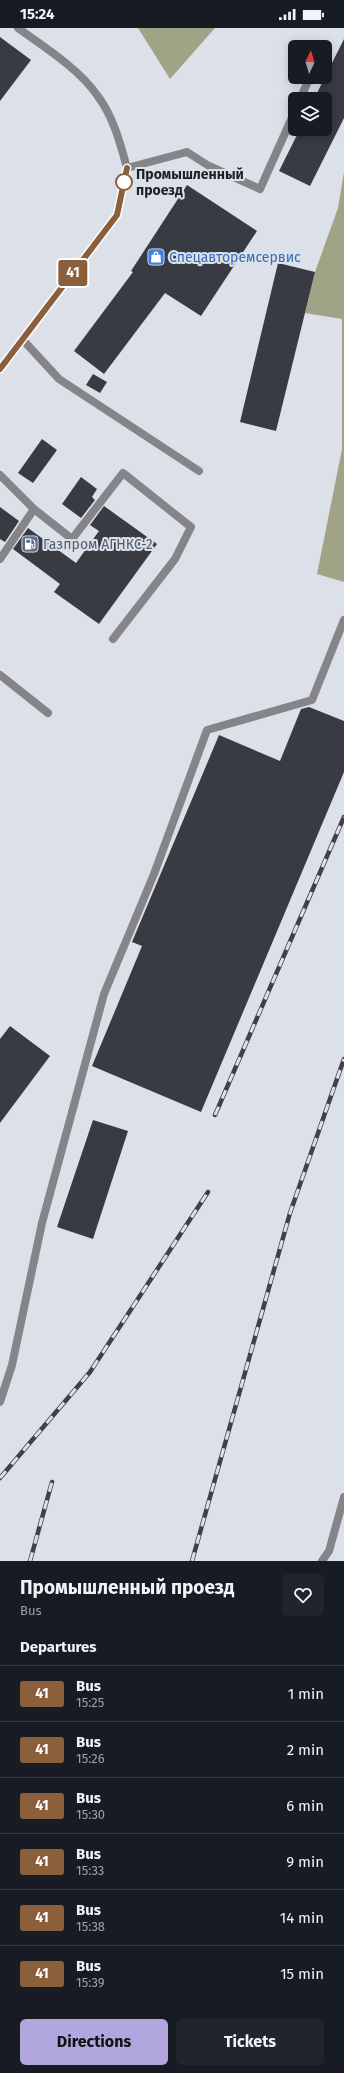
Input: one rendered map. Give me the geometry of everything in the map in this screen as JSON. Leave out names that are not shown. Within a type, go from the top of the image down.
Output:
[{"type":"street","points":[[0,369],[117,215],[127,168],[117,131],[97,94],[70,67],[23,30]]},
{"type":"street","points":[[127,168],[187,152],[209,166],[260,189],[288,127]]},
{"type":"street","points":[[23,340],[59,379],[199,471]]},
{"type":"street","points":[[0,475],[34,509],[72,540],[123,473],[191,528],[175,559],[113,639]]},
{"type":"street","points":[[0,559],[34,509]]},
{"type":"street","points":[[0,1402],[12,1365],[42,1223],[104,994],[154,874],[207,730],[312,700],[344,620]]},
{"type":"street","points":[[0,675],[48,713]]},
{"type":"street","points":[[329,1561],[329,1551],[344,1497]]},
{"type":"street","points":[[322,1561],[329,1551]]},
{"type":"green space","points":[[138,28],[215,28],[170,79]]},
{"type":"green space","points":[[344,172],[344,582],[317,574],[342,449],[342,319],[305,313],[315,272],[338,208]]},
{"type":"building","points":[[0,37],[31,60],[0,101]]},
{"type":"building","points":[[344,39],[344,118],[310,186],[279,171],[296,136],[332,136],[332,92],[318,92],[322,84],[332,84],[332,63]]},
{"type":"building","points":[[187,185],[257,231],[201,316],[165,293],[104,374],[74,351],[133,272],[131,271]]},
{"type":"building","points":[[278,263],[315,272],[276,431],[240,422]]},
{"type":"building","points":[[93,374],[107,382],[100,393],[86,385]]},
{"type":"building","points":[[42,439],[57,450],[33,483],[18,473]]},
{"type":"building","points":[[81,477],[97,489],[92,497],[95,500],[81,518],[62,504]]},
{"type":"building","points":[[104,506],[157,544],[99,624],[54,592],[60,584],[13,549],[28,528],[76,563],[99,531],[90,525]]},
{"type":"building","points":[[0,507],[19,521],[5,542],[0,539]]},
{"type":"building","points":[[309,707],[344,721],[344,772],[201,1112],[92,1066],[142,946],[132,942],[219,735],[280,761],[301,709]]},
{"type":"building","points":[[10,1026],[50,1056],[0,1123],[0,1039]]},
{"type":"building","points":[[93,1120],[128,1131],[93,1239],[57,1227]]},
{"type":"railway","points":[[215,1115],[344,817]]},
{"type":"railway","points":[[192,1561],[290,1213],[344,1059]]},
{"type":"railway","points":[[0,1478],[90,1372],[208,1192]]},
{"type":"railway","points":[[30,1561],[52,1482]]},
{"type":"bus line","name":"41","points":[[0,369],[117,215],[127,168]]},
{"type":"place","name":"Промышленный проезд","points":[[124,182]]},
{"type":"place","name":"Спецавторемсервис","points":[[156,257]]},
{"type":"place","name":"Газпром АГНКС-2","points":[[30,544]]}]
